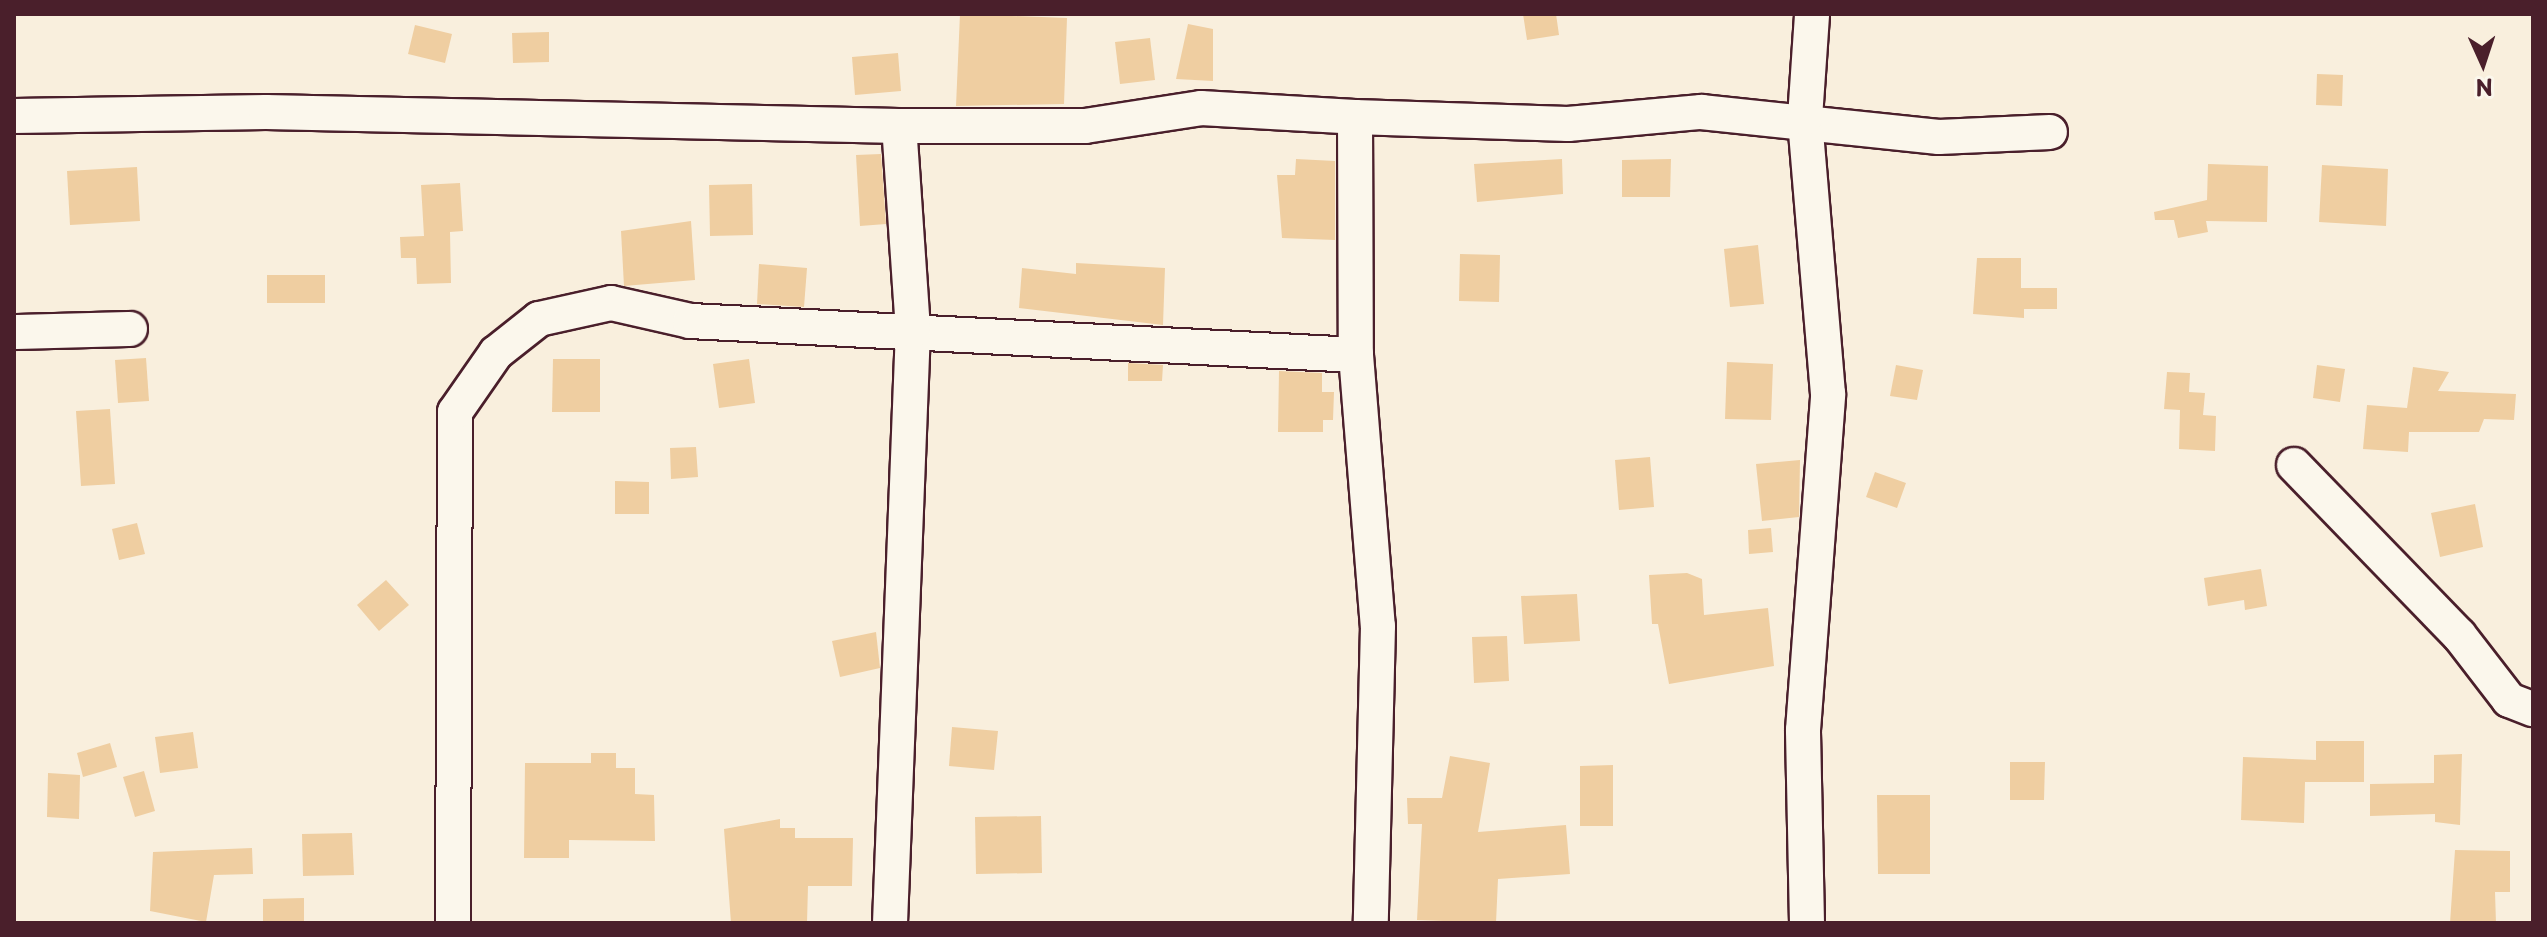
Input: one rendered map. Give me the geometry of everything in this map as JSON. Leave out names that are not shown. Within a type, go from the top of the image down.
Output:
[{"type":"street","points":[[1807,923],[1803,730],[1828,394],[1805,118],[1812,14]]},
{"type":"street","points":[[14,116],[266,112],[899,126],[1085,126],[1201,108],[1568,124],[1701,112],[1805,118],[1939,137],[2050,132]]},
{"type":"street","points":[[1355,117],[1356,355],[1378,626],[1371,923]]},
{"type":"street","points":[[890,923],[913,330],[899,126]]},
{"type":"street","points":[[453,923],[455,412],[496,353],[539,319],[611,303],[690,321],[1356,355]]},
{"type":"street","points":[[14,332],[130,329]]},
{"type":"street","points":[[2294,465],[2459,635],[2509,700],[2533,709]]},
{"type":"building","points":[[960,14],[1067,18],[1064,104],[956,106]]},
{"type":"building","points":[[1523,14],[1556,14],[1559,35],[1527,40]]},
{"type":"building","points":[[1188,24],[1213,29],[1213,81],[1176,79]]},
{"type":"building","points":[[415,25],[452,34],[445,63],[408,54]]},
{"type":"building","points":[[549,32],[549,62],[513,63],[512,33]]},
{"type":"building","points":[[1150,38],[1155,80],[1120,84],[1115,42]]},
{"type":"building","points":[[898,53],[901,91],[855,95],[852,57]]},
{"type":"building","points":[[2317,74],[2343,75],[2342,106],[2316,105]]},
{"type":"building","points":[[881,154],[886,224],[860,226],[856,155]]},
{"type":"building","points":[[1296,159],[1335,161],[1335,240],[1282,238],[1277,175],[1295,175]]},
{"type":"building","points":[[1562,159],[1563,194],[1477,202],[1474,164]]},
{"type":"building","points":[[1671,159],[1670,197],[1622,197],[1622,160]]},
{"type":"building","points":[[2208,164],[2268,166],[2267,222],[2206,221],[2208,232],[2178,238],[2174,220],[2155,220],[2154,212],[2207,200]]},
{"type":"building","points":[[2322,165],[2388,169],[2386,226],[2319,222]]},
{"type":"building","points":[[137,167],[140,221],[70,225],[67,171]]},
{"type":"building","points":[[460,183],[463,231],[450,232],[451,283],[417,284],[416,258],[401,258],[400,237],[424,236],[421,185]]},
{"type":"building","points":[[752,184],[753,235],[710,236],[709,185]]},
{"type":"building","points":[[691,221],[695,280],[624,286],[621,231]]},
{"type":"building","points":[[1758,245],[1764,304],[1730,307],[1724,249]]},
{"type":"building","points":[[1460,254],[1500,255],[1499,302],[1459,301]]},
{"type":"building","points":[[1977,258],[2021,258],[2021,288],[2057,288],[2057,309],[2024,309],[2024,318],[1973,314]]},
{"type":"building","points":[[1076,263],[1165,268],[1163,325],[1019,308],[1022,268],[1076,274]]},
{"type":"building","points":[[759,264],[807,268],[804,307],[757,304]]},
{"type":"building","points":[[267,275],[325,275],[325,303],[267,303]]},
{"type":"building","points":[[146,358],[149,401],[118,403],[115,360]]},
{"type":"building","points":[[553,359],[600,359],[600,412],[552,412]]},
{"type":"building","points":[[749,359],[755,403],[719,408],[713,364]]},
{"type":"building","points":[[1727,362],[1773,364],[1771,420],[1725,419]]},
{"type":"building","points":[[1128,363],[1163,365],[1162,381],[1128,381]]},
{"type":"building","points":[[1896,365],[1923,370],[1917,400],[1890,396]]},
{"type":"building","points":[[2317,365],[2345,369],[2340,402],[2313,398]]},
{"type":"building","points":[[2413,367],[2449,372],[2438,391],[2516,394],[2514,420],[2484,419],[2479,432],[2409,432],[2408,452],[2363,449],[2367,405],[2407,408]]},
{"type":"building","points":[[1279,371],[1322,373],[1322,392],[1334,392],[1333,420],[1323,420],[1323,432],[1278,432]]},
{"type":"building","points":[[2167,372],[2190,373],[2189,392],[2205,393],[2203,415],[2216,416],[2215,451],[2179,449],[2180,410],[2164,409]]},
{"type":"building","points":[[110,409],[115,484],[81,486],[76,411]]},
{"type":"building","points":[[696,447],[698,477],[671,479],[670,448]]},
{"type":"building","points":[[1650,457],[1654,507],[1619,510],[1615,460]]},
{"type":"building","points":[[1800,460],[1799,517],[1762,521],[1756,464]]},
{"type":"building","points":[[1875,472],[1906,483],[1897,508],[1866,497]]},
{"type":"building","points":[[615,481],[649,482],[649,514],[615,514]]},
{"type":"building","points":[[2475,504],[2483,547],[2440,557],[2431,513]]},
{"type":"building","points":[[137,523],[145,554],[119,560],[112,529]]},
{"type":"building","points":[[1771,528],[1773,552],[1749,554],[1748,530]]},
{"type":"building","points":[[2261,569],[2267,606],[2245,610],[2244,600],[2208,606],[2204,578]]},
{"type":"building","points":[[1687,573],[1702,579],[1704,615],[1768,608],[1774,666],[1669,684],[1658,624],[1652,624],[1649,575]]},
{"type":"building","points":[[386,580],[409,605],[379,631],[357,605]]},
{"type":"building","points":[[1577,594],[1580,641],[1524,644],[1521,596]]},
{"type":"building","points":[[876,632],[880,668],[840,677],[832,641]]},
{"type":"building","points":[[1507,636],[1509,681],[1474,683],[1472,637]]},
{"type":"building","points":[[952,727],[998,731],[994,770],[949,766]]},
{"type":"building","points":[[193,732],[198,768],[160,773],[155,737]]},
{"type":"building","points":[[2316,741],[2364,741],[2364,782],[2305,782],[2304,823],[2241,820],[2243,757],[2316,760]]},
{"type":"building","points":[[110,743],[117,767],[83,777],[77,753]]},
{"type":"building","points":[[591,753],[616,753],[616,768],[635,768],[635,794],[654,795],[655,841],[569,840],[569,858],[524,858],[525,763],[591,763]]},
{"type":"building","points":[[2462,754],[2460,825],[2435,822],[2435,814],[2370,816],[2370,784],[2434,783],[2434,755]]},
{"type":"building","points":[[1450,756],[1490,763],[1478,832],[1566,825],[1570,874],[1498,879],[1496,923],[1417,920],[1422,824],[1408,824],[1407,798],[1442,798]]},
{"type":"building","points":[[2010,762],[2045,762],[2044,800],[2010,800]]},
{"type":"building","points":[[1613,765],[1613,826],[1580,826],[1580,766]]},
{"type":"building","points":[[144,771],[155,811],[135,817],[123,777]]},
{"type":"building","points":[[48,773],[80,775],[79,819],[47,817]]},
{"type":"building","points":[[1877,795],[1930,795],[1930,874],[1878,874]]},
{"type":"building","points":[[1041,816],[1042,873],[976,874],[975,817]]},
{"type":"building","points":[[780,819],[780,828],[795,828],[795,838],[853,838],[852,886],[808,886],[807,923],[731,923],[724,829]]},
{"type":"building","points":[[352,833],[354,875],[303,876],[302,834]]},
{"type":"building","points":[[252,848],[253,874],[214,875],[206,922],[150,911],[153,852]]},
{"type":"building","points":[[2455,850],[2510,851],[2510,892],[2495,892],[2496,923],[2450,923]]},
{"type":"building","points":[[304,898],[304,923],[263,923],[263,899]]}]
